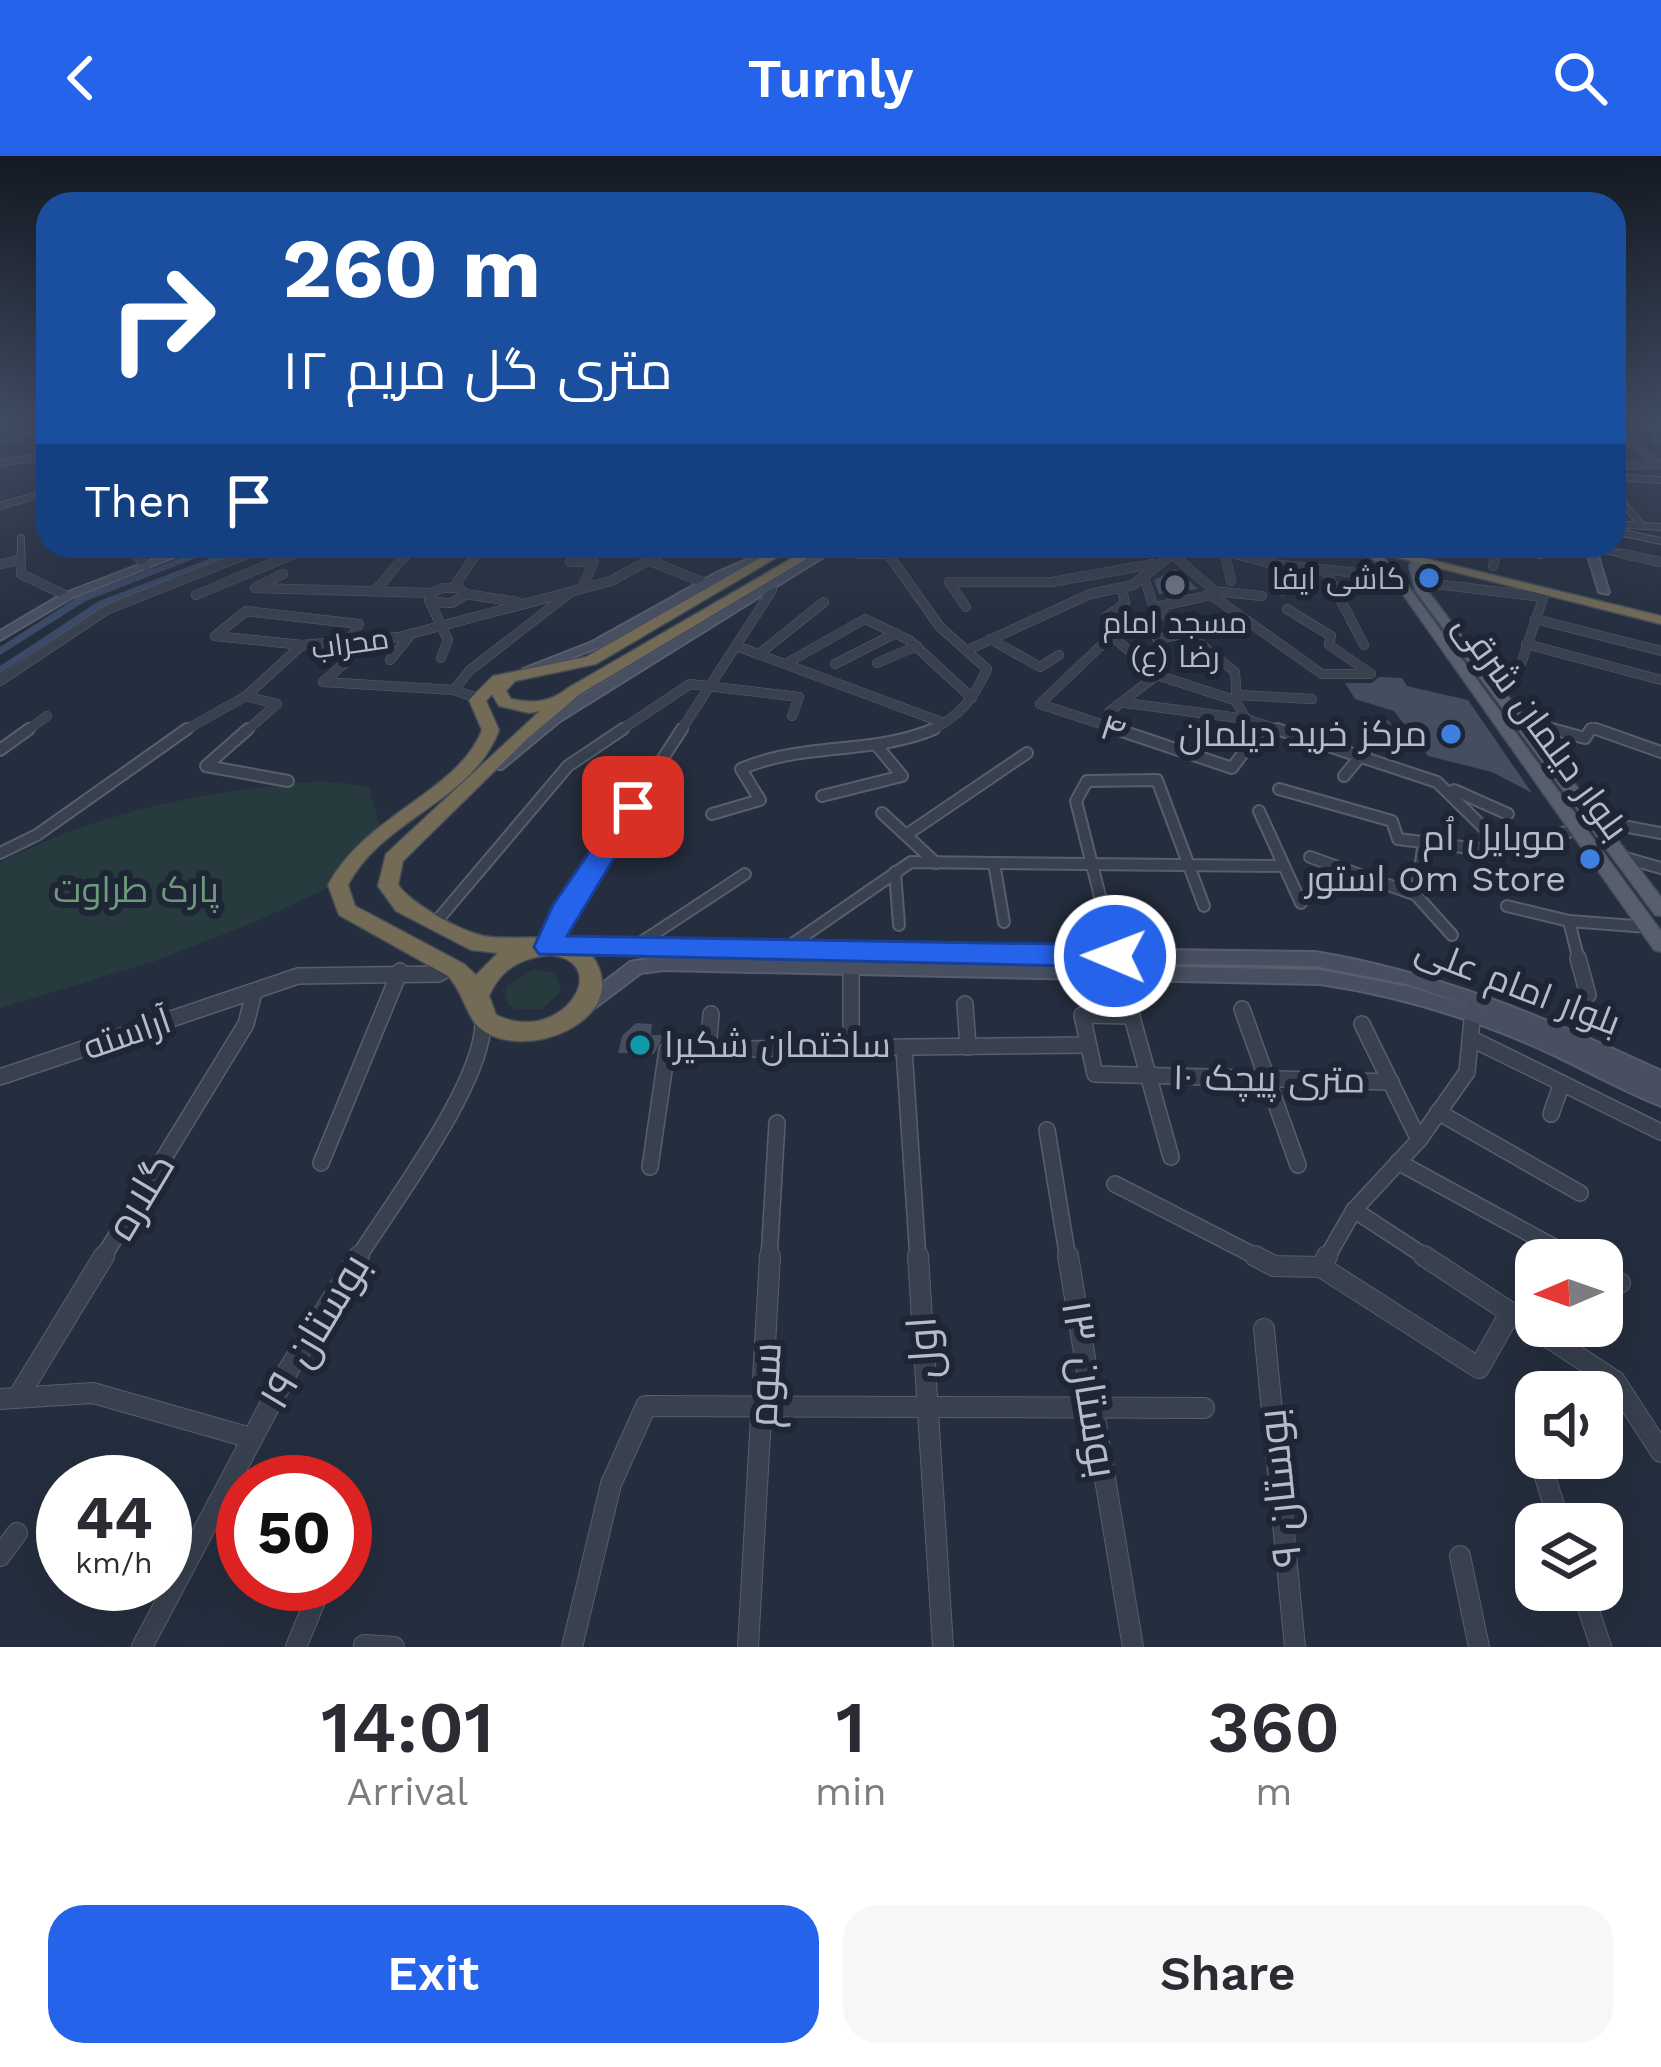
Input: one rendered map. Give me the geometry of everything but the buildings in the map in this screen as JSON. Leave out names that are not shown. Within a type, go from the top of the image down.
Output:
[{"type":"highway","points":[[574,692],[521,735],[391,864],[389,888],[403,906],[486,946],[550,947],[576,953],[590,970],[592,987],[580,1009],[558,1026],[526,1034],[500,1030],[480,1013],[470,984],[452,967],[354,916],[341,904],[338,888],[352,858],[436,791],[488,738],[491,727],[477,698],[491,683],[524,671],[590,662],[768,558]]},
{"type":"highway","points":[[524,671],[498,690],[500,699],[512,706],[544,706],[810,558]]},
{"type":"highway","points":[[1440,558],[1544,594],[1659,611]]},
{"type":"highway","points":[[1454,558],[1604,592],[1659,611]]},
{"type":"highway","points":[[480,1013],[481,983],[497,965],[550,947]]},
{"type":"main road","points":[[4,632],[67,596],[164,558]]},
{"type":"main road","points":[[464,794],[555,718],[813,558]]},
{"type":"main road","name":"بلوار دیلمان شرقی","points":[[1376,558],[1392,572],[1661,945]]},
{"type":"main road","name":"بلوار دیلمان شرقی","points":[[1388,558],[1392,572]]},
{"type":"main road","name":"بلوار دیلمان شرقی","points":[[1396,558],[1404,560],[1661,910]]},
{"type":"main road","points":[[1420,558],[1420,586]]},
{"type":"main road","points":[[1594,558],[1604,592]]},
{"type":"main road","points":[[1578,830],[1596,821]]},
{"type":"main road","name":"بلوار امام علی","points":[[550,947],[782,951],[1338,978],[1419,993],[1473,1010],[1661,1097]]},
{"type":"main road","name":"بلوار امام علی","points":[[580,1009],[626,973],[647,964],[851,968],[1315,959],[1417,977],[1545,1026],[1661,1080]]},
{"type":"street","points":[[0,506],[36,496]]},
{"type":"street","points":[[1626,507],[1643,526]]},
{"type":"street","points":[[1626,527],[1661,527]]},
{"type":"street","points":[[1626,531],[1661,541]]},
{"type":"street","points":[[21,538],[21,574],[67,596]]},
{"type":"street","points":[[1626,554],[1661,562]]},
{"type":"street","points":[[139,558],[145,565]]},
{"type":"street","points":[[0,682],[108,609],[237,558]]},
{"type":"street","points":[[196,595],[285,558]]},
{"type":"street","points":[[375,592],[403,558]]},
{"type":"street","points":[[430,596],[454,587],[474,558]]},
{"type":"street","points":[[655,558],[702,583]]},
{"type":"street","name":"محراب","points":[[0,853],[37,836],[187,729],[246,696],[302,646],[445,626],[519,602],[611,581],[655,558]]},
{"type":"street","points":[[712,814],[760,800],[741,769],[785,752],[878,747],[912,740],[965,709],[988,673],[940,627],[897,558]]},
{"type":"street","points":[[988,558],[992,567]]},
{"type":"street","points":[[968,650],[1090,595],[1122,588],[1165,558]]},
{"type":"street","points":[[1176,558],[1211,593],[1318,670],[1371,674],[1329,645],[1331,636],[1287,609]]},
{"type":"street","points":[[1226,558],[1231,581]]},
{"type":"street","points":[[1248,558],[1325,570],[1392,572]]},
{"type":"street","points":[[1250,558],[1392,572]]},
{"type":"street","points":[[1297,565],[1302,558]]},
{"type":"street","points":[[1493,566],[1495,558]]},
{"type":"street","points":[[0,564],[21,560]]},
{"type":"street","points":[[454,690],[469,671],[578,589],[594,562],[570,562]]},
{"type":"street","points":[[1271,563],[1283,591]]},
{"type":"street","points":[[967,607],[949,582],[1052,582],[1154,565]]},
{"type":"street","points":[[1325,570],[1364,645]]},
{"type":"street","points":[[283,574],[255,588],[430,596],[447,604],[466,594]]},
{"type":"street","points":[[1144,577],[1156,608],[1235,671],[1237,698],[1246,719]]},
{"type":"street","points":[[1420,586],[1544,594],[1520,667],[1510,669]]},
{"type":"street","points":[[454,587],[466,594],[519,602]]},
{"type":"street","points":[[550,947],[563,912],[739,647],[772,590],[768,587]]},
{"type":"street","points":[[1122,588],[1125,604],[1104,623],[1110,637],[1157,675],[1237,698],[1312,698]]},
{"type":"street","points":[[1156,608],[1211,593],[1262,596]]},
{"type":"street","points":[[430,596],[448,640],[441,658]]},
{"type":"street","points":[[759,654],[824,602]]},
{"type":"street","points":[[302,646],[215,635],[246,611],[359,624],[349,640]]},
{"type":"street","points":[[788,663],[865,619],[916,646],[972,698]]},
{"type":"street","points":[[1535,619],[1661,651]]},
{"type":"street","points":[[1157,639],[1188,632]]},
{"type":"street","points":[[390,660],[412,633]]},
{"type":"street","points":[[836,664],[896,633]]},
{"type":"street","name":"۴","points":[[1110,637],[1040,704],[1232,768],[1263,726]]},
{"type":"street","points":[[372,639],[323,682],[454,690],[477,698]]},
{"type":"street","points":[[990,639],[1040,667],[1059,655]]},
{"type":"street","points":[[1526,644],[1661,680]]},
{"type":"street","points":[[878,663],[916,646]]},
{"type":"street","points":[[739,647],[941,722]]},
{"type":"street","points":[[1605,682],[1609,666]]},
{"type":"street","points":[[1110,711],[1157,675]]},
{"type":"street","points":[[436,922],[568,766],[690,684],[800,697],[792,716]]},
{"type":"street","points":[[246,696],[278,704],[206,766],[288,781]]},
{"type":"street","points":[[1126,703],[1246,719],[1437,782],[1508,814]]},
{"type":"street","points":[[0,750],[47,716]]},
{"type":"street","points":[[1520,721],[1585,738],[1592,728],[1661,752]]},
{"type":"street","points":[[1344,776],[1385,725]]},
{"type":"street","points":[[822,796],[902,776],[878,747]]},
{"type":"street","points":[[909,833],[1027,753]]},
{"type":"street","points":[[1171,1157],[1076,801],[1088,781],[1157,780],[1204,906]]},
{"type":"street","points":[[1437,782],[1489,833],[1511,843]]},
{"type":"street","points":[[1279,789],[1392,821],[1398,839],[1478,849],[1578,830]]},
{"type":"street","points":[[1259,811],[1301,903]]},
{"type":"street","points":[[882,813],[909,833],[936,863]]},
{"type":"street","points":[[1596,821],[1661,833]]},
{"type":"street","points":[[1416,895],[1424,842]]},
{"type":"street","points":[[1310,857],[1416,895],[1452,935]]},
{"type":"street","points":[[1622,857],[1661,868]]},
{"type":"street","points":[[782,951],[911,862],[1283,866]]},
{"type":"street","points":[[994,863],[1004,922]]},
{"type":"street","points":[[895,872],[899,925]]},
{"type":"street","points":[[631,949],[745,874]]},
{"type":"street","points":[[1507,906],[1569,921],[1648,926]]},
{"type":"street","points":[[1569,921],[1588,995]]},
{"type":"street","name":"آراسته","points":[[0,1077],[298,976],[438,974],[452,967]]},
{"type":"street","points":[[851,968],[851,1049]]},
{"type":"street","points":[[321,1163],[400,971]]},
{"type":"street","name":"گلاره","points":[[9,1398],[246,1024],[254,992]]},
{"type":"street","points":[[965,1004],[968,1047]]},
{"type":"street","points":[[1242,1009],[1298,1165]]},
{"type":"street","points":[[1321,1267],[1354,1210],[1419,1140],[1467,1072],[1473,1010]]},
{"type":"street","name":"بوستان ۱۹","points":[[142,1647],[251,1438],[468,1081],[484,1038],[480,1013]]},
{"type":"street","points":[[708,1050],[712,1014]]},
{"type":"street","points":[[650,1168],[668,1051],[1088,1045],[1082,1015],[1132,1016]]},
{"type":"street","points":[[1362,1024],[1419,1140]]},
{"type":"street","points":[[1470,1038],[1661,1132]]},
{"type":"street","name":"۱۰ متری پیچک","points":[[1088,1045],[1095,1074],[1391,1082]]},
{"type":"street","name":"اول","points":[[904,1048],[943,1647]]},
{"type":"street","points":[[1551,1114],[1562,1083]]},
{"type":"street","points":[[1438,1112],[1580,1193]]},
{"type":"street","name":"سوم","points":[[748,1647],[777,1124]]},
{"type":"street","name":"بوستان ۱۳","points":[[1048,1130],[1133,1647]]},
{"type":"street","points":[[1399,1162],[1540,1239]]},
{"type":"street","points":[[1115,1184],[1274,1266],[1321,1267],[1479,1368],[1510,1313]]},
{"type":"street","points":[[1354,1210],[1615,1381],[1661,1452]]},
{"type":"street","name":"بوستان ۹","points":[[1264,1329],[1295,1647]]},
{"type":"street","points":[[9,1398],[93,1393],[251,1438]]},
{"type":"street","points":[[572,1647],[634,1419],[646,1406],[1204,1408]]},
{"type":"street","points":[[0,1556],[16,1533]]},
{"type":"street","points":[[1460,1556],[1479,1647]]},
{"type":"street","points":[[296,1647],[311,1611]]},
{"type":"street","points":[[1589,1611],[1601,1647]]},
{"type":"street","points":[[364,1645],[394,1647]]},
{"type":"green space","name":"پارک طراوت","points":[[323,781],[369,787],[381,830],[342,881],[152,962],[0,1008],[0,863],[76,829],[157,805]]},
{"type":"green space","points":[[534,969],[555,973],[561,991],[542,1009],[515,1010],[505,1000],[507,986]]},
{"type":"waterway","points":[[0,652],[82,599],[188,558]]},
{"type":"waterway","points":[[0,671],[103,603],[219,558]]},
{"type":"place","name":"کاشی ایفا","points":[[1429,578]]},
{"type":"place","name":"مسجد امام رضا (ع)","points":[[1175,585]]},
{"type":"place","name":"مرکز خرید دیلمان","points":[[1451,734]]},
{"type":"place","name":"موبایل اُم استور Om Store","points":[[1590,859]]},
{"type":"place","name":"ساختمان شکیرا","points":[[640,1045]]},
{"type":"route","points":[[633,807],[563,912],[549,947],[1115,956]]}]
